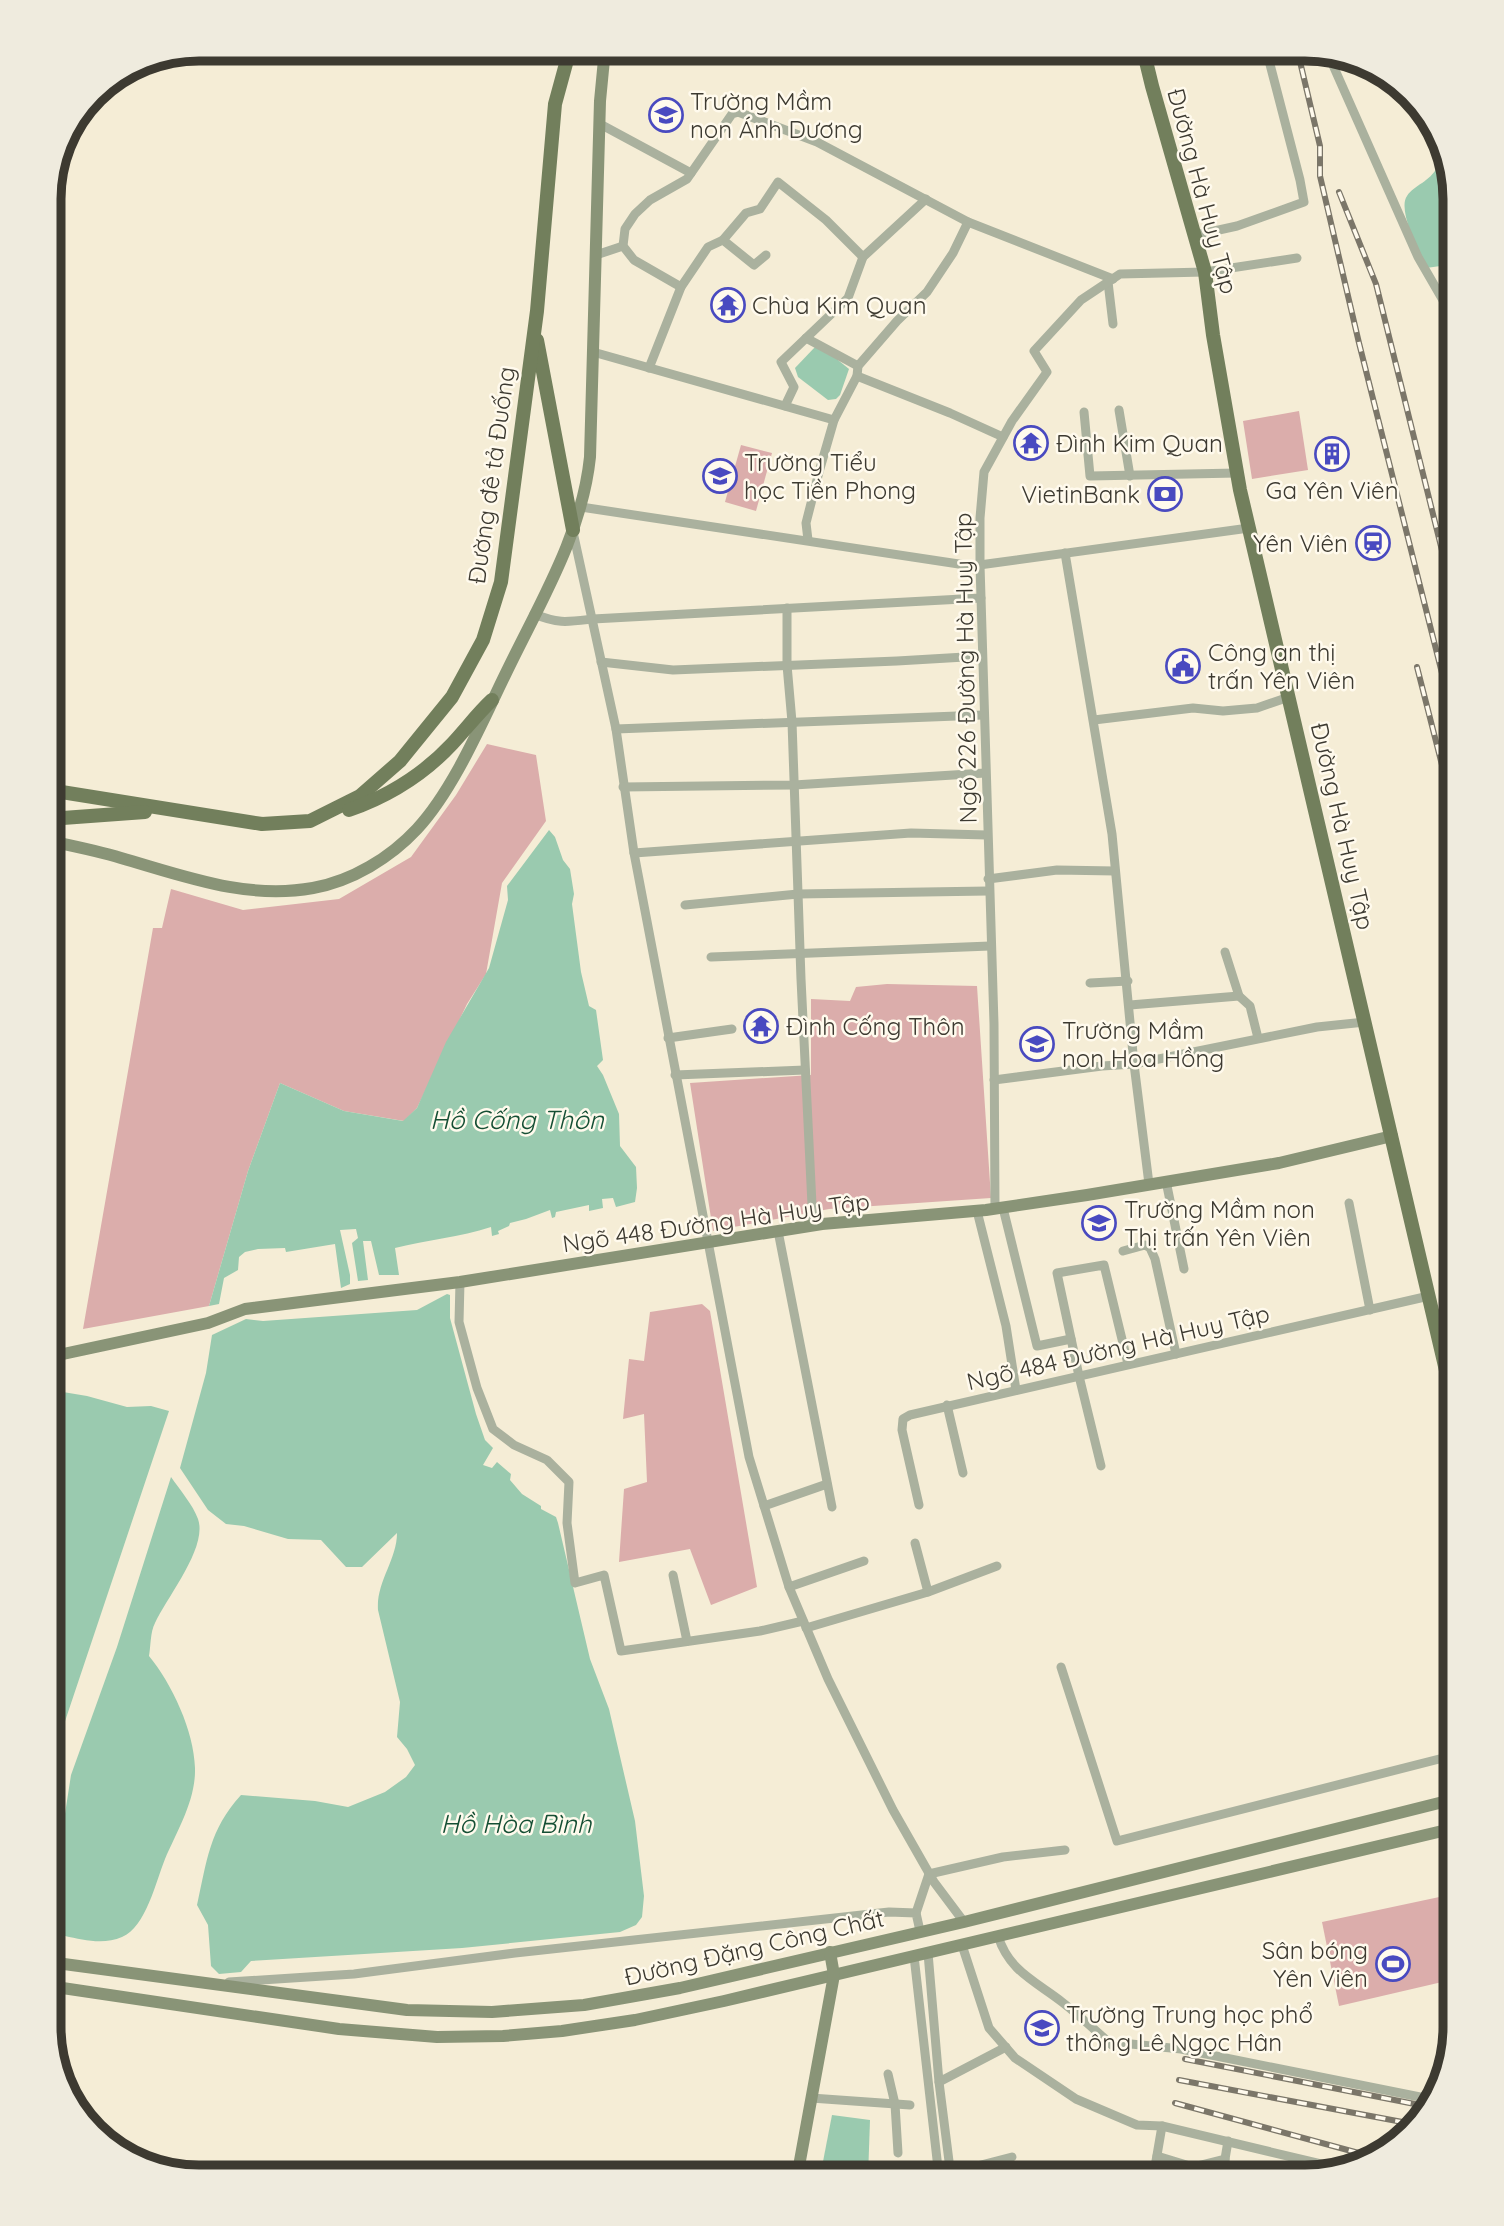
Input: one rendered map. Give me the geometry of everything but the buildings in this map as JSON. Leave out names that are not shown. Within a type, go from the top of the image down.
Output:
[{"type":"main road","name":"Đường đê tả Đuống","points":[[62,792],[262,824],[310,821],[360,796],[400,761],[452,697],[482,640],[501,582],[534,328],[555,104],[567,61]]},
{"type":"main road","points":[[62,844],[229,887],[277,892],[315,888],[358,873],[417,829],[451,779],[492,700],[581,508],[590,457],[604,61]]},
{"type":"main road","name":"Đường Hà Huy Tập","points":[[1146,62],[1206,272],[1213,335],[1249,528],[1443,1357]]},
{"type":"main road","points":[[534,328],[573,530]]},
{"type":"main road","points":[[310,821],[374,801],[417,776],[453,743],[492,700]]},
{"type":"main road","points":[[62,818],[171,810]]},
{"type":"main road","name":"Ngõ 448 Đường Hà Huy Tập","points":[[61,1354],[208,1323],[245,1309],[460,1282],[813,1225],[999,1208],[1279,1163],[1392,1136]]},
{"type":"main road","name":"Đường Đặng Công Chất","points":[[61,1964],[407,2010],[448,2013],[503,2012],[584,2005],[630,1998],[964,1922],[1443,1803]]},
{"type":"main road","name":"Đường Đặng Công Chất","points":[[61,1988],[379,2033],[438,2037],[503,2036],[562,2031],[635,2020],[834,1975],[1443,1831]]},
{"type":"main road","points":[[1005,1911],[1005,1935]]},
{"type":"main road","points":[[799,2165],[834,1975],[830,1952]]},
{"type":"street","points":[[1196,235],[1237,226],[1304,202],[1269,62]]},
{"type":"street","points":[[1333,64],[1419,257],[1443,300]]},
{"type":"street","points":[[681,286],[634,260],[625,252],[625,229],[635,214],[650,200],[687,179],[732,114],[738,112],[817,142],[968,222],[1110,281],[1113,324]]},
{"type":"street","points":[[600,124],[691,173]]},
{"type":"street","points":[[649,368],[681,286],[708,247],[723,240],[746,214],[760,209],[778,183],[826,220],[863,257]]},
{"type":"street","points":[[785,406],[794,387],[781,362],[848,298],[863,257],[926,199]]},
{"type":"street","points":[[808,540],[806,523],[834,420],[858,371],[897,321],[927,292],[953,253],[968,222]]},
{"type":"street","points":[[723,240],[754,265],[766,255]]},
{"type":"street","points":[[596,255],[623,246]]},
{"type":"street","name":"Ngõ 226 Đường Hà Huy Tập","points":[[1071,1339],[1037,1346],[999,1208],[980,565],[984,472],[1012,421],[1047,372],[1034,351],[1081,300],[1120,274],[1206,272],[1297,258]]},
{"type":"street","points":[[806,338],[858,371],[1003,437]]},
{"type":"street","points":[[593,352],[834,420]]},
{"type":"street","points":[[1119,410],[1130,476]]},
{"type":"street","points":[[1084,412],[1090,476],[1237,473]]},
{"type":"street","points":[[581,508],[972,566],[1249,528]]},
{"type":"street","points":[[573,530],[616,729],[634,853],[749,1457],[789,1587],[828,1679],[893,1810],[929,1874],[964,1922]]},
{"type":"street","points":[[1065,553],[1112,834],[1134,1064],[1149,1184]]},
{"type":"street","points":[[534,614],[556,622],[981,598]]},
{"type":"street","points":[[787,608],[787,665],[792,722],[813,1225]]},
{"type":"street","points":[[601,662],[673,670],[982,656]]},
{"type":"street","points":[[1094,720],[1193,708],[1223,711],[1257,708],[1289,697]]},
{"type":"street","points":[[616,729],[984,715]]},
{"type":"street","points":[[623,787],[794,785],[985,773]]},
{"type":"street","points":[[634,853],[911,833],[986,835]]},
{"type":"street","points":[[988,878],[1057,870],[1115,871]]},
{"type":"street","points":[[685,905],[798,894],[988,891]]},
{"type":"street","points":[[710,957],[990,946]]},
{"type":"street","points":[[1225,951],[1239,996],[1250,1006],[1258,1038]]},
{"type":"street","points":[[1090,983],[1128,981]]},
{"type":"street","points":[[1130,1005],[1239,996]]},
{"type":"street","points":[[994,1080],[1134,1064],[1317,1027],[1365,1023]]},
{"type":"street","points":[[668,1038],[732,1029]]},
{"type":"street","points":[[675,1075],[806,1070]]},
{"type":"street","points":[[1166,1181],[1184,1269]]},
{"type":"street","points":[[1349,1203],[1370,1310]]},
{"type":"street","points":[[977,1211],[1006,1326],[1016,1390]]},
{"type":"street","points":[[778,1231],[832,1507]]},
{"type":"street","points":[[1123,1251],[1145,1245],[1150,1248],[1155,1259],[1176,1354]]},
{"type":"street","points":[[1101,1466],[1056,1273],[1104,1265],[1128,1364]]},
{"type":"street","points":[[460,1282],[459,1322],[477,1388],[493,1429],[514,1445],[547,1460],[569,1482],[567,1523],[575,1583],[604,1575],[621,1651],[805,1624],[928,1592],[997,1566]]},
{"type":"street","name":"Ngõ 484 Đường Hà Huy Tập","points":[[919,1505],[902,1430],[903,1419],[947,1405],[1429,1296]]},
{"type":"street","points":[[947,1405],[963,1473]]},
{"type":"street","points":[[764,1506],[827,1484]]},
{"type":"street","points":[[915,1543],[928,1592]]},
{"type":"street","points":[[789,1587],[864,1561]]},
{"type":"street","points":[[673,1575],[687,1641]]},
{"type":"street","points":[[1061,1667],[1117,1841],[1443,1758]]},
{"type":"street","points":[[929,1874],[1003,1857],[1065,1850]]},
{"type":"street","points":[[920,1931],[916,1913],[929,1874]]},
{"type":"street","points":[[204,1984],[354,1974],[515,1952],[889,1912],[916,1913]]},
{"type":"street","points":[[1005,1935],[1004,1954],[1025,1976],[1063,2002],[1113,2046],[1131,2044],[1181,2049],[1423,2098]]},
{"type":"street","points":[[962,1945],[989,2028],[1015,2058],[1076,2099],[1137,2125],[1162,2126],[1322,2164]]},
{"type":"street","points":[[928,1953],[939,2082],[950,2165]]},
{"type":"street","points":[[914,1956],[938,2165]]},
{"type":"street","points":[[939,2082],[1006,2047]]},
{"type":"street","points":[[888,2074],[895,2104],[898,2152]]},
{"type":"street","points":[[811,2098],[910,2105]]},
{"type":"street","points":[[1154,2165],[1162,2126]]},
{"type":"street","points":[[1225,2165],[1228,2141]]},
{"type":"street","points":[[1157,2156],[1189,2165]]},
{"type":"street","points":[[986,2165],[1012,2157]]},
{"type":"street","points":[[1198,2165],[1225,2159]]},
{"type":"shaded area","points":[[1299,411],[1308,470],[1252,479],[1243,421]]},
{"type":"shaded area","points":[[741,445],[772,453],[756,511],[725,502]]},
{"type":"shaded area","points":[[487,744],[536,755],[546,821],[502,883],[486,974],[467,1004],[417,1108],[404,1121],[344,1111],[280,1083],[248,1171],[209,1306],[83,1329],[153,928],[162,928],[171,889],[243,910],[339,899],[411,857],[456,795]]},
{"type":"shaded area","points":[[887,984],[977,986],[991,1198],[829,1209],[713,1231],[690,1083],[811,1075],[811,999],[850,1001],[856,987]]},
{"type":"shaded area","points":[[702,1304],[710,1311],[757,1587],[711,1605],[690,1549],[619,1562],[624,1489],[647,1482],[644,1414],[623,1419],[629,1359],[644,1361],[650,1312]]},
{"type":"shaded area","name":"Sân bóng Yên Viên","points":[[1443,1896],[1443,1982],[1339,2006],[1322,1922]]},
{"type":"water","points":[[1438,163],[1443,199],[1443,266],[1426,268],[1407,221],[1405,202],[1410,192],[1438,166]]},
{"type":"water","points":[[815,347],[833,356],[849,369],[836,399],[828,400],[798,377],[795,368]]},
{"type":"water","name":"Hồ Cống Thôn","points":[[549,830],[570,869],[581,972],[589,1006],[596,1010],[603,1060],[597,1066],[619,1114],[620,1146],[636,1167],[635,1202],[616,1207],[613,1198],[602,1199],[603,1208],[589,1211],[589,1205],[556,1212],[552,1218],[550,1210],[510,1223],[498,1231],[499,1234],[492,1236],[491,1227],[395,1248],[399,1275],[379,1275],[371,1241],[363,1241],[368,1280],[358,1281],[352,1243],[358,1238],[356,1229],[340,1230],[350,1275],[350,1284],[341,1288],[335,1244],[286,1252],[285,1248],[245,1252],[239,1257],[238,1270],[224,1278],[219,1304],[209,1306],[248,1171],[280,1083],[344,1111],[403,1121],[417,1108],[446,1042],[489,968],[508,900],[507,886]]},
{"type":"water","name":"Hồ Hòa Bình","points":[[447,1294],[450,1295],[450,1318],[476,1414],[485,1440],[493,1448],[483,1465],[492,1468],[497,1462],[511,1474],[510,1480],[522,1494],[556,1517],[558,1523],[590,1659],[609,1709],[635,1821],[644,1896],[642,1917],[636,1925],[620,1932],[462,1948],[251,1961],[241,1972],[219,1974],[211,1966],[208,1925],[197,1905],[216,1834],[230,1808],[241,1795],[315,1801],[348,1807],[385,1792],[406,1777],[415,1765],[397,1737],[400,1702],[378,1610],[380,1590],[394,1552],[397,1533],[362,1567],[346,1567],[321,1540],[288,1539],[244,1526],[226,1524],[208,1510],[180,1468],[206,1373],[212,1335],[246,1319],[263,1321],[417,1310]]},
{"type":"water","points":[[61,1390],[127,1407],[151,1406],[169,1411],[61,1733]]},
{"type":"water","points":[[171,1477],[193,1508],[200,1530],[185,1572],[153,1627],[149,1656],[166,1680],[186,1724],[194,1754],[194,1780],[185,1815],[138,1924],[122,1937],[94,1941],[65,1936],[61,1931],[61,1839],[71,1775],[117,1647]]},
{"type":"water","points":[[832,2115],[870,2120],[868,2165],[822,2165]]},
{"type":"railway","points":[[1300,62],[1320,146],[1320,176],[1443,677]]},
{"type":"railway","points":[[1339,192],[1376,284],[1443,555]]},
{"type":"railway","points":[[1417,667],[1443,769]]},
{"type":"railway","points":[[1185,2059],[1418,2105]]},
{"type":"railway","points":[[1179,2080],[1404,2122]]},
{"type":"railway","points":[[1175,2103],[1359,2153]]},
{"type":"place","name":"Trường Mầm non Ánh Dương","points":[[666,115]]},
{"type":"place","name":"Chùa Kim Quan","points":[[728,305]]},
{"type":"place","name":"Đình Kim Quan","points":[[1031,443]]},
{"type":"place","name":"Ga Yên Viên","points":[[1332,454]]},
{"type":"place","name":"Trường Tiểu học Tiền Phong","points":[[720,476]]},
{"type":"place","name":"VietinBank","points":[[1165,494]]},
{"type":"place","name":"Yên Viên","points":[[1373,543]]},
{"type":"place","name":"Công an thị trấn Yên Viên","points":[[1183,666]]},
{"type":"place","name":"Đình Cống Thôn","points":[[761,1026]]},
{"type":"place","name":"Trường Mầm non Hoa Hồng","points":[[1037,1044]]},
{"type":"place","name":"Trường Mầm non Thị trấn Yên Viên","points":[[1099,1223]]},
{"type":"place","name":"Sân bóng Yên Viên","points":[[1393,1964]]},
{"type":"place","name":"Trường Trung học phổ thông Lê Ngọc Hân","points":[[1042,2028]]}]
